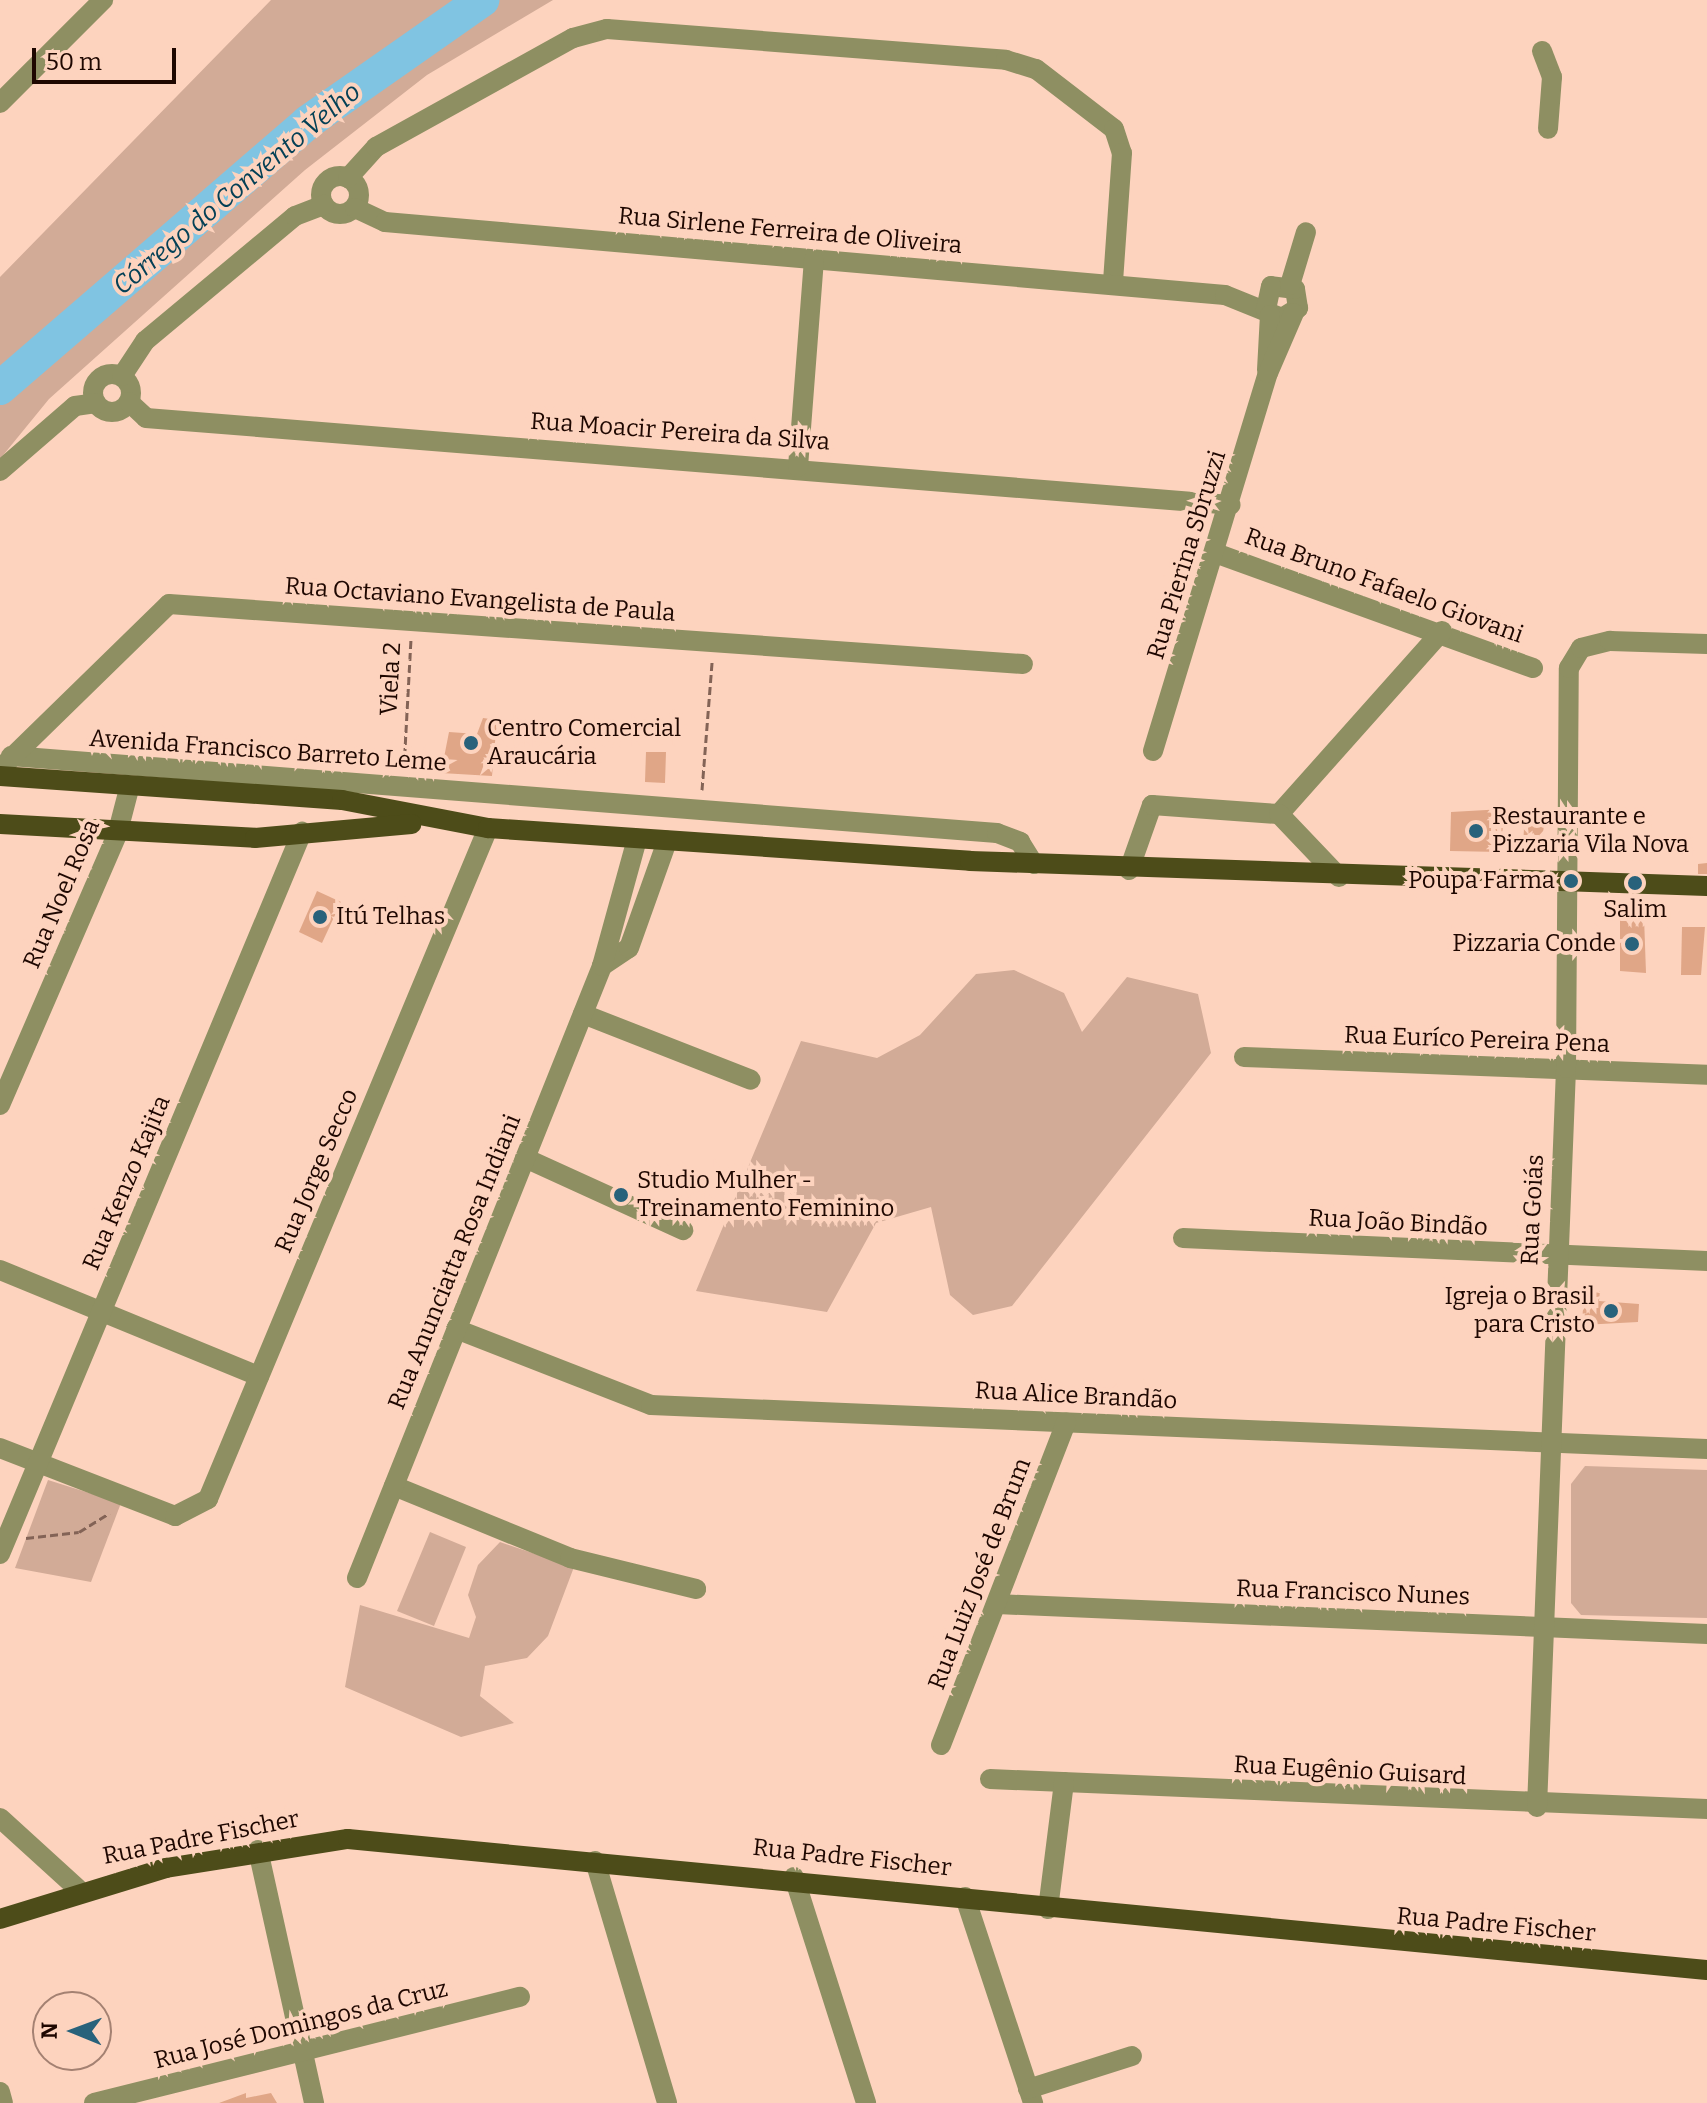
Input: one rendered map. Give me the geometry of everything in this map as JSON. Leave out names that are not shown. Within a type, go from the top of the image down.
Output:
[{"type":"main road","name":"Avenida Francisco Barreto Leme","points":[[0,776],[129,789],[342,800],[443,823],[667,841],[1129,870],[1567,886],[1707,886]]},
{"type":"main road","name":"Avenida Francisco Barreto Leme","points":[[0,824],[117,835],[302,832],[443,823]]},
{"type":"main road","name":"Rua Padre Fischer","points":[[0,1919],[78,1889],[258,1850],[348,1839],[794,1877],[1048,1909],[1707,1970]]},
{"type":"street","points":[[0,103],[103,0]]},
{"type":"street","points":[[324,205],[326,183],[348,178],[376,147],[573,38],[607,29],[1006,60],[1036,69],[1114,129],[1122,153],[1113,281]]},
{"type":"street","points":[[1542,51],[1552,77],[1548,129]]},
{"type":"street","points":[[324,205],[333,213],[355,208],[360,197],[348,178]]},
{"type":"street","points":[[96,403],[95,384],[122,376],[145,341],[295,216],[324,205]]},
{"type":"street","name":"Rua Sirlene Ferreira de Oliveira","points":[[355,208],[385,222],[814,261],[1113,281],[1225,295],[1267,305]]},
{"type":"street","points":[[1267,305],[1290,285],[1306,232]]},
{"type":"street","points":[[798,467],[814,261]]},
{"type":"street","points":[[1267,305],[1294,313],[1299,301],[1290,285]]},
{"type":"street","name":"Rua Pierina Sbruzzi","points":[[1267,305],[1268,373]]},
{"type":"street","name":"Rua Pierina Sbruzzi","points":[[1153,751],[1218,554],[1268,373],[1294,313]]},
{"type":"street","points":[[0,471],[75,406],[96,403],[113,413],[129,402],[122,376]]},
{"type":"street","name":"Rua Moacir Pereira da Silva","points":[[129,402],[146,418],[798,467],[1231,505]]},
{"type":"street","name":"Rua Bruno Fafaelo Giovani","points":[[1218,554],[1442,631],[1533,668]]},
{"type":"street","name":"Rua Octaviano Evangelista de Paula","points":[[5,763],[169,604],[1023,664]]},
{"type":"street","points":[[1279,814],[1442,631]]},
{"type":"street","name":"Rua Goiás","points":[[1537,1807],[1566,1068],[1569,668],[1581,648],[1610,641],[1707,644]]},
{"type":"street","name":"Avenida Francisco Barreto Leme","points":[[5,763],[403,787],[997,833],[1020,842],[1034,864]]},
{"type":"street","name":"Rua Noel Rosa","points":[[0,1105],[117,835],[129,789]]},
{"type":"street","points":[[1129,870],[1152,805],[1279,814],[1339,877]]},
{"type":"street","name":"Rua Jorge Secco","points":[[118,1494],[175,1516],[208,1499],[226,1470],[259,1376],[488,828]]},
{"type":"street","name":"Rua Kenzo Kajita","points":[[5,1545],[302,832]]},
{"type":"street","name":"Rua Anunciatta Rosa Indiani","points":[[357,1578],[602,966],[637,839]]},
{"type":"street","name":"Rua Anunciatta Rosa Indiani","points":[[602,966],[629,948],[667,841]]},
{"type":"street","points":[[583,1014],[751,1080]]},
{"type":"street","name":"Rua Euríco Pereira Pena","points":[[1244,1057],[1707,1075]]},
{"type":"street","points":[[525,1158],[683,1230]]},
{"type":"street","name":"Rua João Bindão","points":[[1183,1238],[1557,1257],[1707,1261]]},
{"type":"street","points":[[0,1270],[259,1376]]},
{"type":"street","name":"Rua Alice Brandão","points":[[456,1329],[651,1405],[1707,1449]]},
{"type":"street","name":"Rua Luiz José de Brum","points":[[941,1745],[1066,1422]]},
{"type":"street","points":[[0,1448],[118,1494]]},
{"type":"street","points":[[394,1486],[570,1558],[696,1589]]},
{"type":"street","name":"Rua Francisco Nunes","points":[[997,1604],[1707,1634]]},
{"type":"street","name":"Rua Eugênio Guisard","points":[[990,1779],[1537,1807],[1707,1809]]},
{"type":"street","points":[[1048,1909],[1064,1782]]},
{"type":"street","points":[[0,1818],[78,1889]]},
{"type":"street","points":[[258,1850],[314,2103]]},
{"type":"street","points":[[595,1861],[667,2103]]},
{"type":"street","points":[[794,1877],[866,2103]]},
{"type":"street","points":[[965,1897],[1031,2096],[1132,2056]]},
{"type":"street","name":"Rua José Domingos da Cruz","points":[[94,2103],[520,1997]]},
{"type":"street","points":[[0,2092],[3,2103]]},
{"type":"path","name":"Viela 2","points":[[403,787],[412,621]]},
{"type":"path","points":[[700,810],[714,642]]},
{"type":"path","points":[[5,1545],[45,1542],[104,1522],[118,1494]]},
{"type":"shaded area","points":[[271,0],[553,0],[427,75],[305,170],[49,399],[0,459],[0,277]]},
{"type":"shaded area","points":[[1014,970],[1064,993],[1082,1032],[1127,977],[1198,994],[1211,1053],[1012,1306],[973,1315],[950,1295],[931,1207],[876,1223],[827,1312],[696,1291],[801,1041],[877,1058],[920,1035],[976,974]]},
{"type":"shaded area","points":[[1585,1466],[1707,1470],[1707,1618],[1581,1615],[1571,1603],[1571,1484]]},
{"type":"shaded area","points":[[48,1480],[121,1503],[91,1582],[15,1568]]},
{"type":"shaded area","points":[[430,1532],[466,1547],[434,1626],[397,1611]]},
{"type":"shaded area","points":[[500,1542],[574,1567],[548,1636],[527,1658],[485,1666],[480,1696],[514,1723],[461,1737],[345,1687],[360,1605],[469,1638],[476,1617],[468,1595],[478,1565]]},
{"type":"building","name":"Centro Comercial Araucária","points":[[483,718],[497,720],[492,776],[441,773],[449,732],[477,734]]},
{"type":"building","points":[[646,752],[666,752],[665,783],[645,782]]},
{"type":"building","points":[[1525,807],[1545,809],[1542,849],[1523,849]]},
{"type":"building","name":"Restaurante e Pizzaria Vila Nova","points":[[1504,809],[1501,852],[1450,851],[1451,812]]},
{"type":"building","points":[[1707,863],[1707,874],[1698,874],[1698,864]]},
{"type":"building","name":"Itú Telhas","points":[[317,891],[341,902],[322,943],[299,932]]},
{"type":"building","name":"Pizzaria Conde","points":[[1620,915],[1644,917],[1646,973],[1620,971]]},
{"type":"building","points":[[1682,927],[1705,927],[1701,975],[1681,975]]},
{"type":"building","name":"Igreja o Brasil para Cristo","points":[[1584,1290],[1600,1291],[1599,1301],[1639,1304],[1638,1322],[1582,1325]]},
{"type":"building","points":[[246,2093],[246,2098],[271,2093],[277,2103],[219,2103]]},
{"type":"waterway","name":"Córrego do Convento Velho","points":[[0,388],[308,122],[482,0]]},
{"type":"place","name":"Centro Comercial Araucária","points":[[471,743]]},
{"type":"place","name":"Restaurante e Pizzaria Vila Nova","points":[[1476,831]]},
{"type":"place","name":"Poupa Farma","points":[[1571,881]]},
{"type":"place","name":"Salim","points":[[1635,883]]},
{"type":"place","name":"Itú Telhas","points":[[320,917]]},
{"type":"place","name":"Pizzaria Conde","points":[[1632,944]]},
{"type":"place","name":"Studio Mulher - Treinamento Feminino","points":[[621,1195]]},
{"type":"place","name":"Igreja o Brasil para Cristo","points":[[1611,1311]]}]
